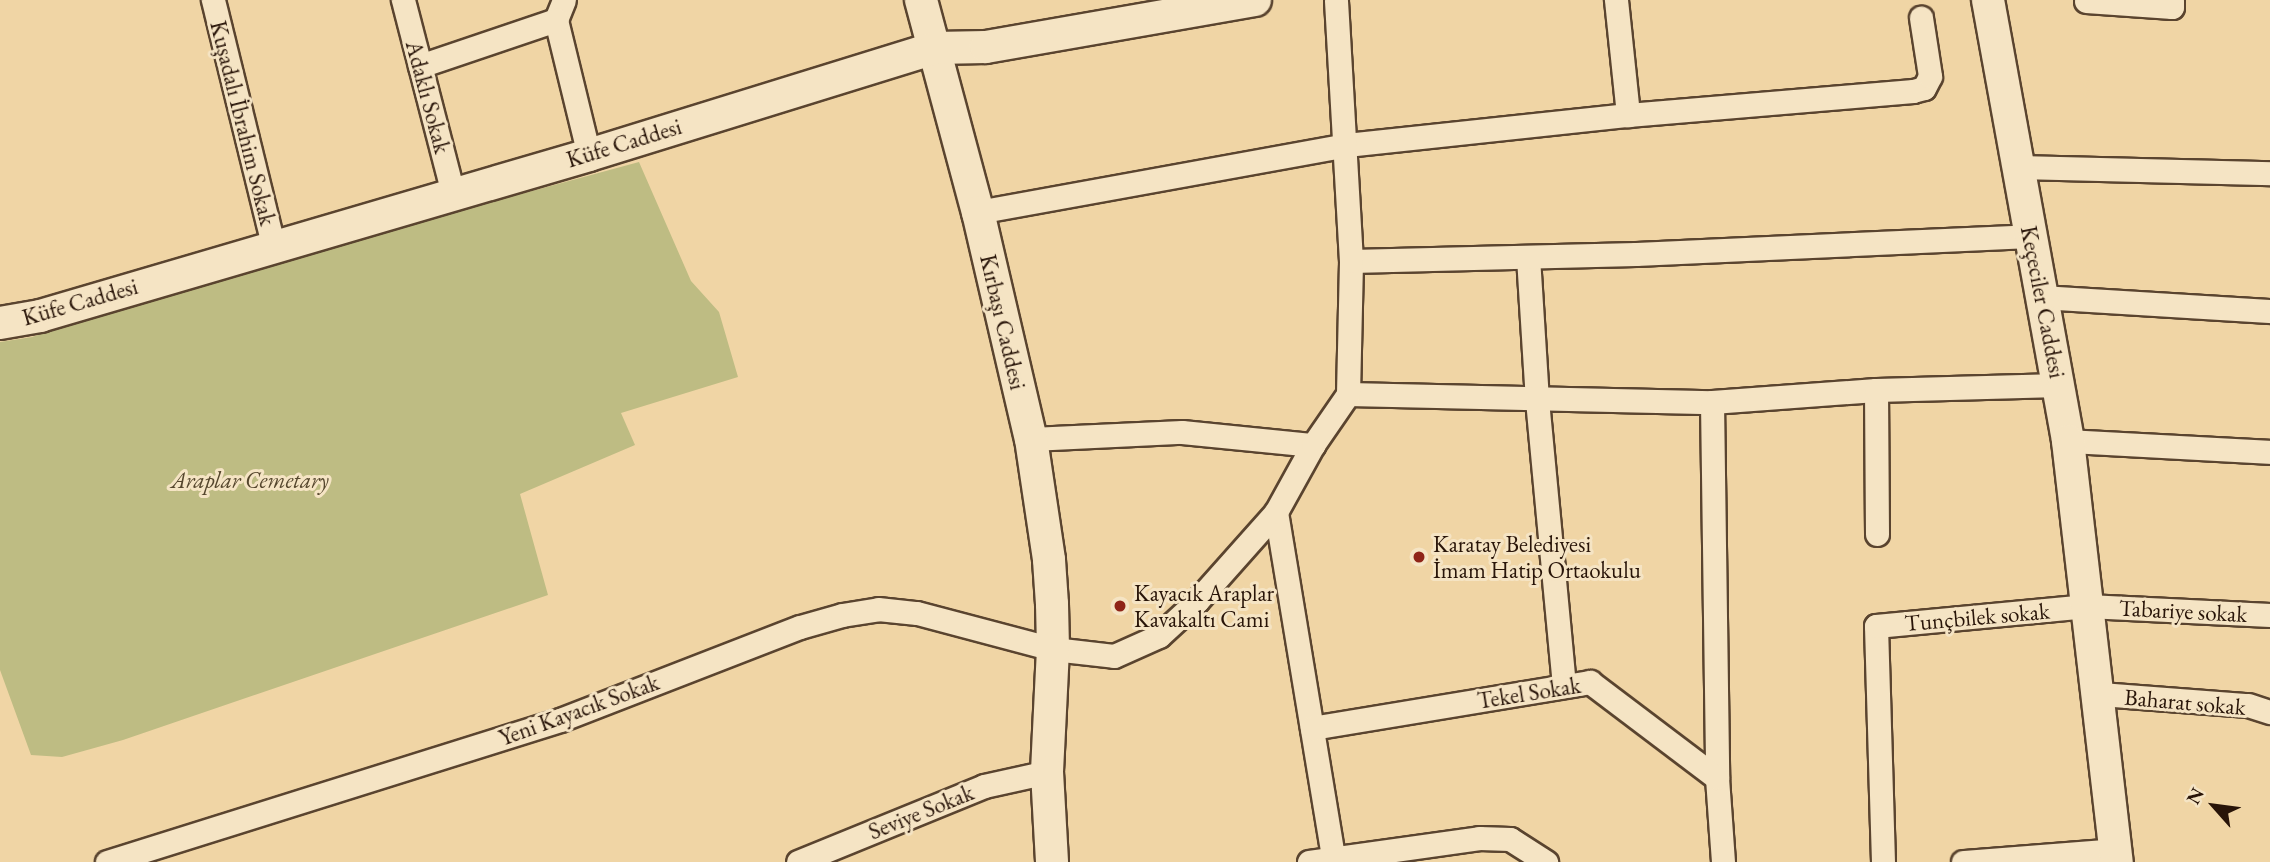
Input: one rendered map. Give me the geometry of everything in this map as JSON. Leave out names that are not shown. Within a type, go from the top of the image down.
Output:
[{"type":"street","name":"Kuşadalı İbrahim Sokak","points":[[213,0],[273,245]]},
{"type":"street","name":"Adaklı Sokak","points":[[403,0],[453,194]]},
{"type":"street","name":"Kırbaşı Caddesi","points":[[921,0],[978,212],[1031,439],[1049,560],[1053,649],[1047,772],[1052,862]]},
{"type":"street","name":"Küfe Caddesi","points":[[0,323],[40,316],[273,245],[589,155],[935,48],[986,47],[1255,0]]},
{"type":"street","points":[[1336,0],[1351,261],[1348,394],[1712,402],[1876,390],[2059,385]]},
{"type":"street","points":[[1616,0],[1628,115]]},
{"type":"street","name":"Keçeciler Caddesi","points":[[1988,0],[2068,441],[2116,856]]},
{"type":"street","points":[[2086,1],[2172,7],[2172,0]]},
{"type":"street","points":[[420,66],[565,6],[589,155]]},
{"type":"street","points":[[978,212],[1346,145],[1628,115],[1924,88],[1930,76],[1921,18]]},
{"type":"street","points":[[2020,167],[2270,173]]},
{"type":"street","points":[[1351,261],[1528,257],[2030,236]]},
{"type":"street","points":[[1528,257],[1537,400],[1564,686]]},
{"type":"street","points":[[2040,298],[2270,311]]},
{"type":"street","points":[[1876,390],[1877,534]]},
{"type":"street","name":"Yeni Kayacık Sokak","points":[[107,862],[560,720],[800,627],[842,615],[877,609],[917,613],[1053,649],[1114,656],[1159,636],[1197,601],[1276,512],[1313,445],[1348,394]]},
{"type":"street","points":[[1712,402],[1717,778],[1723,862]]},
{"type":"street","points":[[1031,439],[1182,432],[1313,445]]},
{"type":"street","points":[[2068,441],[2270,452]]},
{"type":"street","points":[[1276,512],[1334,858]]},
{"type":"street","name":"Tabariye sokak","points":[[2087,607],[2270,615]]},
{"type":"street","name":"Tunçbilek sokak","points":[[1883,862],[1876,626],[2087,607]]},
{"type":"street","name":"Tekel Sokak","points":[[1312,728],[1590,682],[1717,778]]},
{"type":"street","name":"Baharat sokak","points":[[2099,694],[2248,705],[2270,712]]},
{"type":"street","name":"Seviye Sokak","points":[[798,862],[984,786],[1047,772]]},
{"type":"street","points":[[1309,862],[1479,838],[1510,839],[1546,862]]},
{"type":"street","points":[[1964,862],[2116,856]]},
{"type":"green space","name":"Araplar Cemetary","points":[[639,162],[691,281],[719,312],[738,377],[621,413],[635,445],[520,494],[548,595],[123,740],[62,757],[31,755],[0,670],[0,342],[32,337],[218,276]]},
{"type":"place","name":"Karatay Belediyesi İmam Hatip Ortaokulu","points":[[1419,557]]},
{"type":"place","name":"Kayacık Araplar Kavakaltı Cami","points":[[1120,606]]}]
